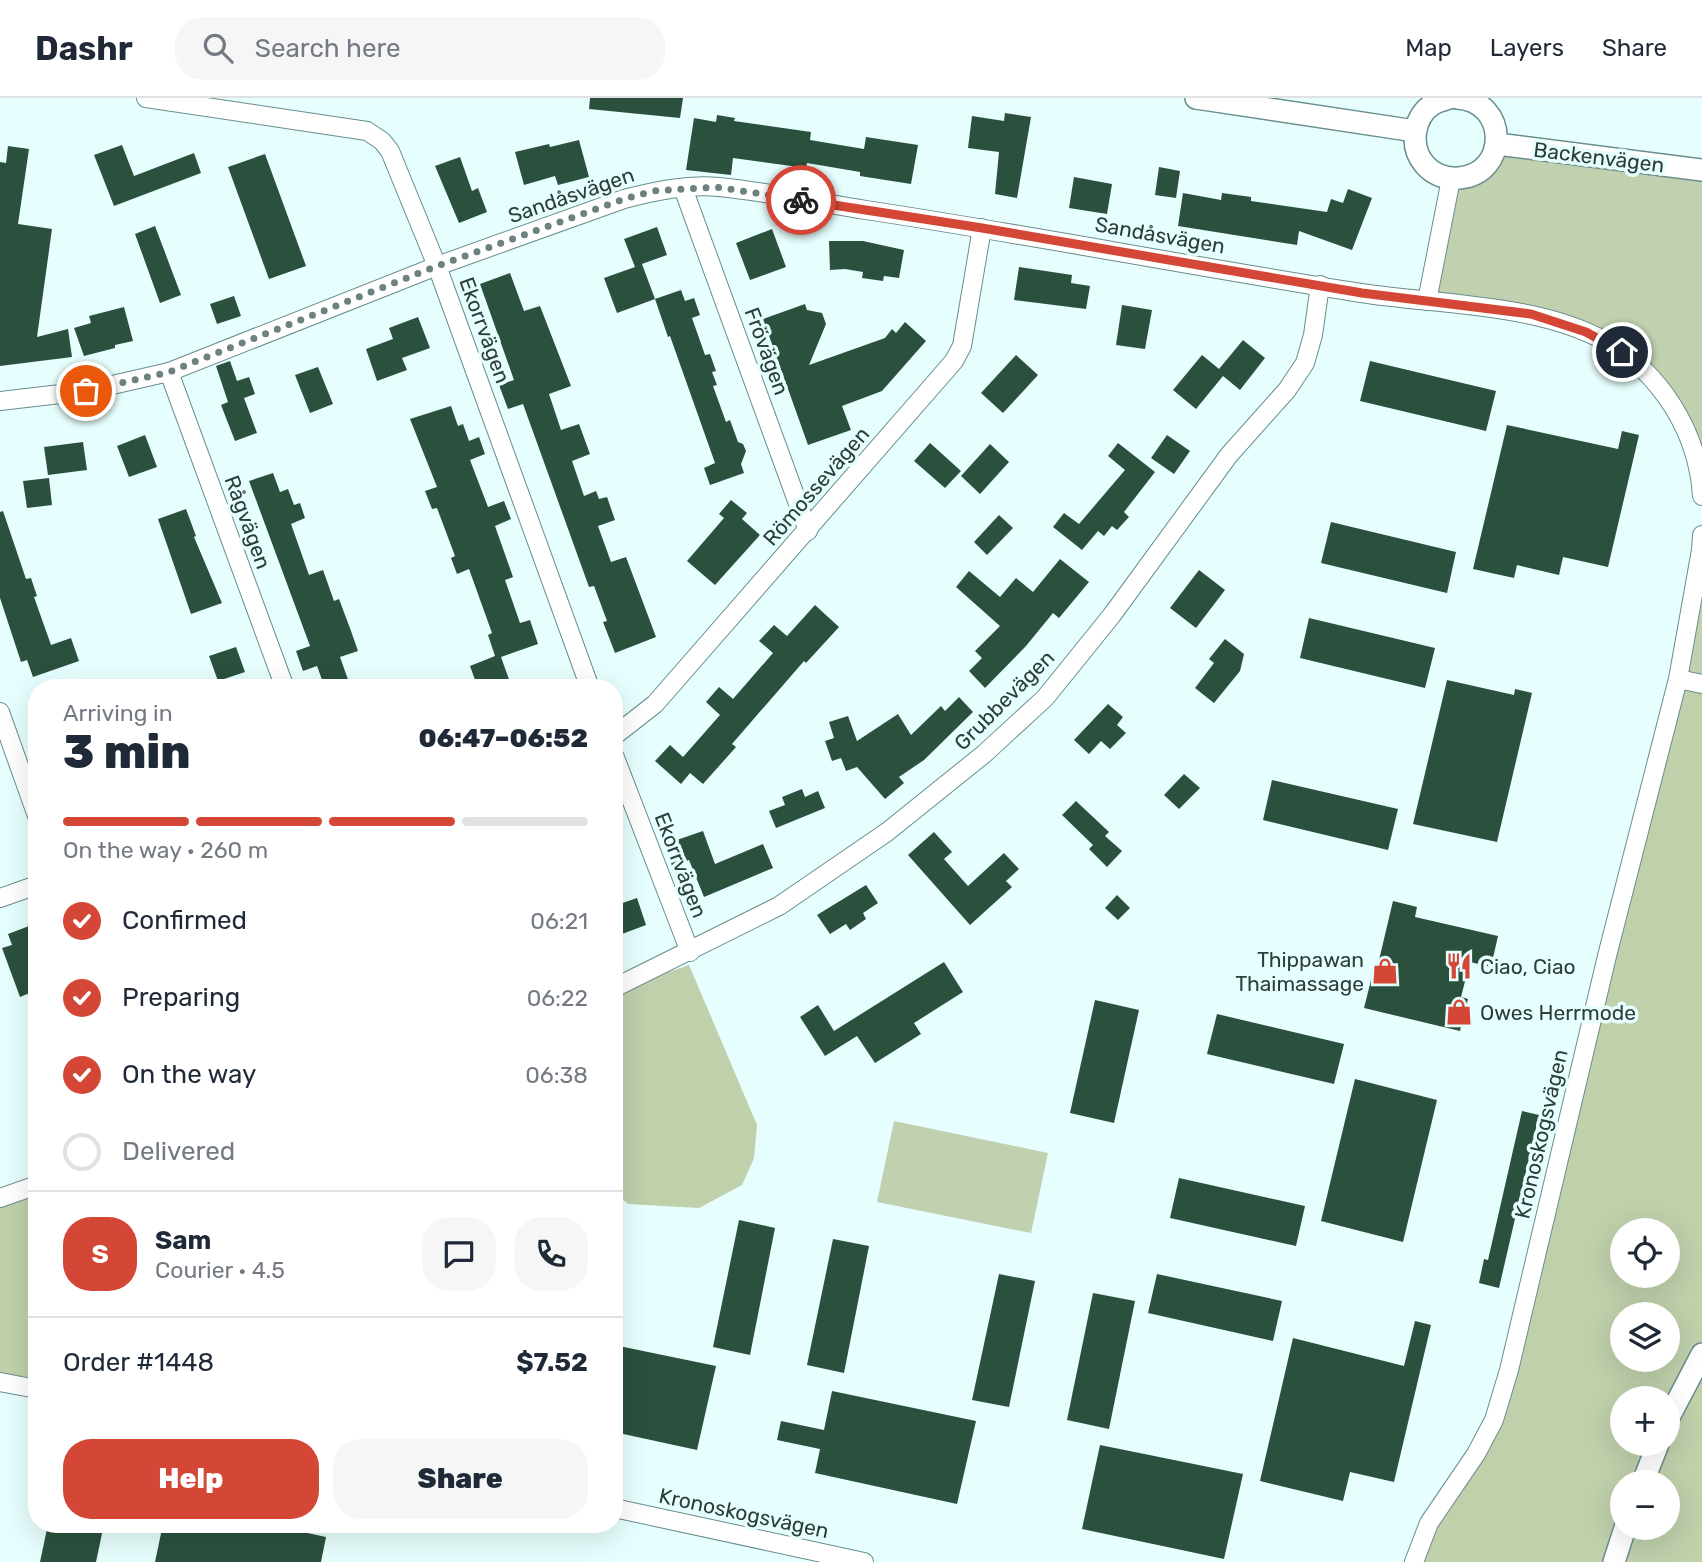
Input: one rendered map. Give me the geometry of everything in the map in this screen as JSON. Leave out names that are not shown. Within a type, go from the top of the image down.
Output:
[{"type":"street","name":"Ekorrvägen","points":[[145,98],[367,131],[382,141],[390,151],[437,266],[587,679]]},
{"type":"street","points":[[1196,98],[1415,131]]},
{"type":"street","points":[[1449,98],[1434,103],[1422,115],[1415,131],[1417,153],[1423,163],[1440,177],[1451,179],[1468,178],[1484,168],[1492,158],[1497,144],[1496,130],[1490,116],[1480,105],[1467,98],[1457,98]]},
{"type":"street","name":"Backenvägen","points":[[1497,144],[1702,170]]},
{"type":"street","points":[[1451,179],[1427,300],[1531,314],[1586,332],[1630,358],[1656,381],[1682,423],[1693,447],[1702,496]]},
{"type":"street","name":"Sandåsvägen","points":[[0,401],[86,391],[169,372],[437,266],[624,199],[653,191],[683,188],[716,187],[1427,300]]},
{"type":"street","name":"Frövägen","points":[[683,188],[808,531]]},
{"type":"street","name":"Römossevägen","points":[[623,729],[655,704],[959,355],[982,228]]},
{"type":"street","name":"Grubbevägen","points":[[623,984],[779,906],[887,832],[984,754],[1045,698],[1112,615],[1229,455],[1287,390],[1305,363],[1320,285]]},
{"type":"street","name":"Rågvägen","points":[[169,372],[282,679]]},
{"type":"street","name":"Kronoskogsvägen","points":[[1414,1562],[1429,1524],[1476,1454],[1494,1420],[1509,1370],[1607,956],[1678,679],[1702,535]]},
{"type":"street","points":[[1678,679],[1702,684]]},
{"type":"street","points":[[0,712],[28,791]]},
{"type":"street","name":"Ekorrvägen","points":[[623,778],[690,952]]},
{"type":"street","points":[[0,898],[28,889]]},
{"type":"street","points":[[0,1198],[28,1188]]},
{"type":"street","points":[[1680,1396],[1702,1354]]},
{"type":"street","points":[[0,1382],[28,1387]]},
{"type":"street","name":"Kronoskogsvägen","points":[[623,1510],[864,1562]]},
{"type":"street","points":[[1615,1562],[1621,1540]]},
{"type":"green space","points":[[1497,144],[1702,170],[1702,496],[1668,398],[1586,333],[1427,301],[1451,179]]},
{"type":"green space","points":[[1702,535],[1702,684],[1678,679]]},
{"type":"green space","points":[[1678,679],[1702,683],[1702,1562],[1414,1562],[1494,1420]]},
{"type":"green space","points":[[689,965],[757,1125],[754,1158],[742,1185],[699,1208],[628,1204],[623,1199],[623,988]]},
{"type":"green space","points":[[894,1121],[1048,1153],[1031,1233],[877,1202]]},
{"type":"green space","points":[[28,1191],[28,1387],[0,1382],[0,1200]]},
{"type":"building","points":[[590,98],[683,98],[680,118],[589,109]]},
{"type":"building","points":[[1005,113],[1031,117],[1017,198],[995,194],[999,152],[968,148],[972,116],[1004,121]]},
{"type":"building","points":[[717,115],[735,118],[734,121],[811,132],[810,140],[864,149],[866,137],[918,145],[911,184],[860,176],[860,172],[807,163],[806,168],[733,158],[731,175],[686,170],[694,118],[716,122]]},
{"type":"building","points":[[579,140],[589,177],[558,185],[555,176],[524,185],[515,152]]},
{"type":"building","points":[[122,145],[134,176],[194,153],[201,173],[114,206],[94,155]]},
{"type":"building","points":[[8,146],[29,149],[18,224],[52,229],[37,337],[68,329],[72,357],[0,366],[0,162],[6,163]]},
{"type":"building","points":[[265,154],[306,266],[269,279],[228,167]]},
{"type":"building","points":[[460,157],[472,191],[478,188],[487,212],[459,223],[435,166]]},
{"type":"building","points":[[1159,167],[1180,171],[1176,198],[1155,195]]},
{"type":"building","points":[[1074,177],[1112,184],[1107,214],[1069,208]]},
{"type":"building","points":[[1348,189],[1372,198],[1352,250],[1299,231],[1297,245],[1178,226],[1183,193],[1221,200],[1222,193],[1251,197],[1251,201],[1327,212],[1331,199],[1343,203]]},
{"type":"building","points":[[155,226],[181,295],[160,303],[135,234]]},
{"type":"building","points":[[657,227],[667,255],[639,265],[642,264],[655,299],[617,313],[604,278],[635,267],[624,239]]},
{"type":"building","points":[[772,229],[786,267],[750,280],[736,243]]},
{"type":"building","points":[[829,241],[863,241],[904,250],[899,278],[884,276],[883,281],[862,278],[863,272],[830,270]]},
{"type":"building","points":[[1019,267],[1072,275],[1071,283],[1090,286],[1086,309],[1014,300]]},
{"type":"building","points":[[510,273],[524,311],[540,306],[571,386],[549,394],[561,430],[579,424],[590,454],[572,461],[584,496],[596,491],[599,499],[607,497],[615,520],[598,526],[611,562],[626,557],[656,637],[615,653],[603,622],[607,621],[594,586],[589,587],[523,404],[508,409],[499,385],[514,380],[480,284]]},
{"type":"building","points":[[681,290],[685,301],[694,298],[700,315],[692,318],[705,355],[710,354],[716,371],[712,372],[717,385],[713,386],[726,422],[730,420],[738,442],[743,444],[746,451],[741,464],[744,473],[710,485],[704,468],[715,463],[655,299]]},
{"type":"building","points":[[234,296],[241,316],[217,324],[210,304]]},
{"type":"building","points":[[805,304],[807,310],[822,313],[826,324],[809,365],[885,338],[892,329],[896,333],[905,322],[926,341],[882,391],[842,406],[851,430],[808,445],[763,319]]},
{"type":"building","points":[[1122,305],[1152,310],[1145,349],[1116,345]]},
{"type":"building","points":[[124,307],[133,341],[84,356],[74,328],[91,323],[89,316]]},
{"type":"building","points":[[418,317],[430,348],[402,358],[407,370],[377,381],[366,349],[393,339],[389,328]]},
{"type":"building","points":[[1243,340],[1265,358],[1240,390],[1223,376],[1196,409],[1173,390],[1202,355],[1219,369]]},
{"type":"building","points":[[1016,355],[1038,375],[1003,413],[981,393]]},
{"type":"building","points":[[230,361],[237,381],[249,377],[255,394],[244,398],[257,433],[235,441],[221,405],[228,402],[216,366]]},
{"type":"building","points":[[1370,361],[1496,391],[1486,431],[1360,401]]},
{"type":"building","points":[[318,367],[333,404],[310,413],[295,375]]},
{"type":"building","points":[[451,406],[458,426],[463,424],[469,441],[479,437],[485,454],[470,460],[488,507],[504,501],[511,519],[495,526],[513,577],[505,580],[520,623],[530,620],[538,644],[501,657],[509,679],[475,679],[470,666],[495,656],[488,635],[492,633],[469,569],[457,574],[451,558],[455,556],[437,508],[432,509],[425,491],[437,487],[410,419]]},
{"type":"building","points":[[1507,425],[1618,449],[1622,431],[1639,435],[1608,567],[1563,557],[1559,575],[1517,565],[1514,578],[1473,569]]},
{"type":"building","points":[[145,435],[157,467],[129,477],[117,446]]},
{"type":"building","points":[[1167,435],[1190,451],[1174,474],[1151,458]]},
{"type":"building","points":[[83,442],[87,470],[48,475],[44,447]]},
{"type":"building","points":[[930,443],[961,471],[945,488],[914,461]]},
{"type":"building","points":[[1118,443],[1155,472],[1124,512],[1129,517],[1117,530],[1112,526],[1104,536],[1098,531],[1082,550],[1053,527],[1064,513],[1079,524],[1125,470],[1108,456]]},
{"type":"building","points":[[990,444],[1009,462],[980,494],[961,476]]},
{"type":"building","points":[[273,473],[280,492],[288,489],[294,505],[300,503],[305,518],[291,524],[309,575],[323,570],[334,601],[339,599],[358,651],[340,657],[348,679],[322,679],[317,666],[303,671],[296,651],[310,646],[249,481]]},
{"type":"building","points":[[49,478],[52,505],[27,508],[23,481]]},
{"type":"building","points":[[731,500],[747,513],[742,519],[760,535],[715,585],[687,561],[724,518],[719,514]]},
{"type":"building","points":[[186,509],[196,536],[194,537],[222,603],[191,614],[158,519]]},
{"type":"building","points":[[3,511],[26,579],[31,578],[37,596],[34,597],[51,645],[71,638],[79,661],[33,677],[27,660],[21,662],[0,598],[0,512]]},
{"type":"building","points":[[999,515],[1013,528],[987,555],[974,542]]},
{"type":"building","points":[[1331,522],[1456,552],[1447,593],[1321,563]]},
{"type":"building","points":[[1060,559],[1089,582],[1059,618],[1053,613],[1026,646],[985,688],[969,671],[982,658],[975,651],[1000,626],[956,587],[969,571],[1000,597],[1016,578],[1033,592]]},
{"type":"building","points":[[1199,570],[1225,590],[1196,628],[1170,608]]},
{"type":"building","points":[[815,605],[839,627],[806,663],[804,661],[732,744],[736,747],[703,784],[690,773],[681,784],[655,761],[670,745],[683,757],[720,715],[706,702],[719,687],[733,699],[773,653],[759,641],[774,625],[787,636]]},
{"type":"building","points":[[1309,618],[1435,648],[1425,688],[1300,658]]},
{"type":"building","points":[[1225,639],[1244,654],[1240,671],[1214,703],[1195,688],[1214,663],[1209,659]]},
{"type":"building","points":[[236,647],[245,672],[217,679],[209,656]]},
{"type":"building","points":[[1447,680],[1514,695],[1515,689],[1532,693],[1497,842],[1413,824]]},
{"type":"building","points":[[959,697],[973,712],[924,760],[899,777],[904,783],[885,799],[857,767],[846,771],[841,758],[832,761],[825,741],[834,738],[829,722],[848,716],[857,741],[898,714],[911,735],[941,706],[945,711]]},
{"type":"building","points":[[1108,704],[1123,717],[1117,725],[1126,733],[1110,749],[1101,741],[1089,754],[1074,740]]},
{"type":"building","points":[[1184,774],[1200,788],[1179,809],[1164,795]]},
{"type":"building","points":[[1272,780],[1398,809],[1388,850],[1263,820]]},
{"type":"building","points":[[802,789],[805,797],[818,791],[825,808],[776,828],[769,811],[785,805],[782,797]]},
{"type":"building","points":[[1076,801],[1109,832],[1105,836],[1122,851],[1107,867],[1089,849],[1093,845],[1062,815]]},
{"type":"building","points":[[703,831],[715,864],[763,844],[773,868],[704,897],[689,860],[672,866],[665,844]]},
{"type":"building","points":[[934,832],[952,852],[944,859],[968,886],[1004,853],[1019,869],[1006,881],[1012,887],[970,925],[908,855]]},
{"type":"building","points":[[866,885],[878,903],[863,913],[866,919],[850,930],[846,924],[830,934],[817,915]]},
{"type":"building","points":[[1117,895],[1130,908],[1118,920],[1105,908]]},
{"type":"building","points":[[637,898],[646,925],[623,934],[623,903]]},
{"type":"building","points":[[1393,901],[1417,907],[1415,917],[1498,936],[1491,967],[1470,962],[1461,997],[1468,999],[1460,1031],[1364,1008],[1372,976],[1375,977]]},
{"type":"building","points":[[28,926],[28,994],[20,997],[2,948],[12,945],[8,934]]},
{"type":"building","points":[[944,962],[963,992],[914,1023],[921,1034],[875,1063],[857,1036],[825,1056],[800,1017],[818,1005],[834,1031]]},
{"type":"building","points":[[1095,1000],[1139,1010],[1114,1123],[1070,1113]]},
{"type":"building","points":[[1217,1014],[1344,1044],[1334,1084],[1207,1054]]},
{"type":"building","points":[[1355,1079],[1437,1100],[1403,1242],[1321,1221]]},
{"type":"building","points":[[1522,1111],[1539,1115],[1499,1288],[1479,1283],[1484,1259],[1488,1260]]},
{"type":"building","points":[[1179,1178],[1305,1206],[1296,1246],[1170,1218]]},
{"type":"building","points":[[739,1220],[775,1228],[750,1355],[713,1347]]},
{"type":"building","points":[[833,1239],[869,1246],[844,1373],[807,1365]]},
{"type":"building","points":[[999,1274],[1035,1281],[1009,1407],[972,1400]]},
{"type":"building","points":[[1157,1274],[1282,1301],[1273,1341],[1148,1313]]},
{"type":"building","points":[[1093,1293],[1135,1301],[1109,1429],[1067,1420]]},
{"type":"building","points":[[1415,1321],[1431,1325],[1394,1482],[1350,1472],[1343,1501],[1260,1481],[1293,1338],[1404,1366]]},
{"type":"building","points":[[623,1347],[716,1366],[697,1450],[623,1434]]},
{"type":"building","points":[[832,1391],[976,1421],[957,1504],[815,1473],[820,1449],[777,1440],[781,1421],[824,1430]]},
{"type":"building","points":[[1100,1445],[1243,1474],[1224,1559],[1082,1529]]},
{"type":"building","points":[[46,1533],[102,1533],[96,1562],[40,1562]]},
{"type":"building","points":[[161,1533],[308,1533],[326,1537],[321,1562],[155,1562]]},
{"type":"way so far","points":[[86,391],[169,372],[437,266],[653,191],[716,187],[801,200]]},
{"type":"place","name":"Ciao, Ciao","points":[[1459,966]]},
{"type":"place","name":"Thippawan Thaimassage","points":[[1385,971]]},
{"type":"place","name":"Owes Herrmode","points":[[1459,1012]]},
{"type":"route","points":[[801,200],[1362,293],[1531,314],[1586,332],[1622,352]]}]
